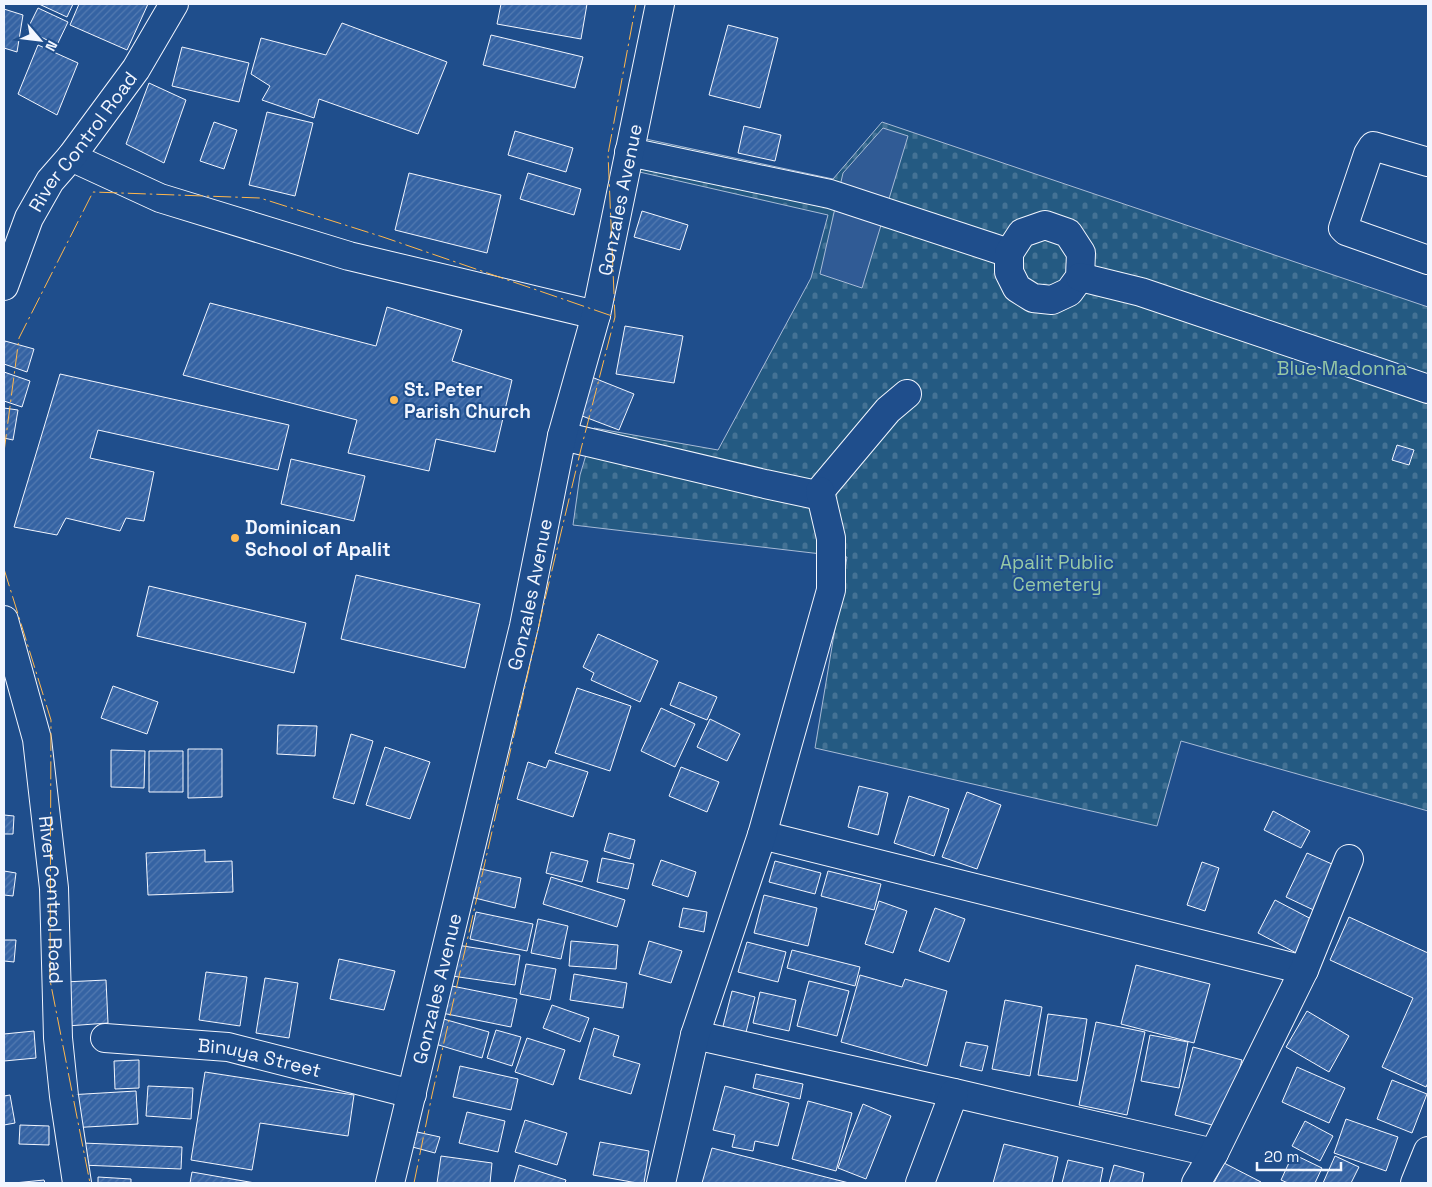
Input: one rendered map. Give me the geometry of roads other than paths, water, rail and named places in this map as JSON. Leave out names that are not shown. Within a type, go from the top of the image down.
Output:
[{"type":"street","name":"River Control Road","points":[[4,286],[29,218],[50,181],[71,157],[136,69],[174,4]]},
{"type":"street","name":"Gonzales Avenue","points":[[390,1183],[524,626],[562,436],[596,314],[660,4]]},
{"type":"street","points":[[1428,162],[1373,146],[1368,154],[1343,228],[1346,231],[1428,260]]},
{"type":"street","points":[[629,152],[830,194],[1009,253]]},
{"type":"street","points":[[71,157],[160,198],[349,256],[596,314]]},
{"type":"street","points":[[1045,226],[1068,233],[1081,253],[1080,276],[1069,292],[1052,300],[1033,298],[1017,288],[1009,272],[1009,253],[1022,233],[1045,226]]},
{"type":"street","points":[[1080,276],[1141,292],[1428,389]]},
{"type":"street","points":[[562,436],[812,494],[820,491],[888,410],[907,394]]},
{"type":"street","points":[[661,1183],[696,1035],[762,836],[831,590],[832,538],[820,491]]},
{"type":"street","name":"River Control Road","points":[[4,620],[37,739],[54,888],[58,1038],[64,1096],[77,1183]]},
{"type":"street","points":[[762,836],[1304,970]]},
{"type":"street","points":[[1196,1183],[1214,1153],[1304,970],[1349,859]]},
{"type":"street","points":[[696,1035],[954,1092],[1214,1153]]},
{"type":"street","name":"Binuya Street","points":[[105,1038],[228,1047],[412,1094]]},
{"type":"street","points":[[920,1183],[954,1092]]},
{"type":"street","points":[[1415,1183],[1428,1151]]},
{"type":"place","name":"St. Peter Parish Church","points":[[394,400]]},
{"type":"place","name":"Dominican School of Apalit","points":[[235,538]]},
{"type":"park label","name":"Blue Madonna","points":[[1342,368]]},
{"type":"park label","name":"Apalit Public Cemetery","points":[[1057,573]]}]
